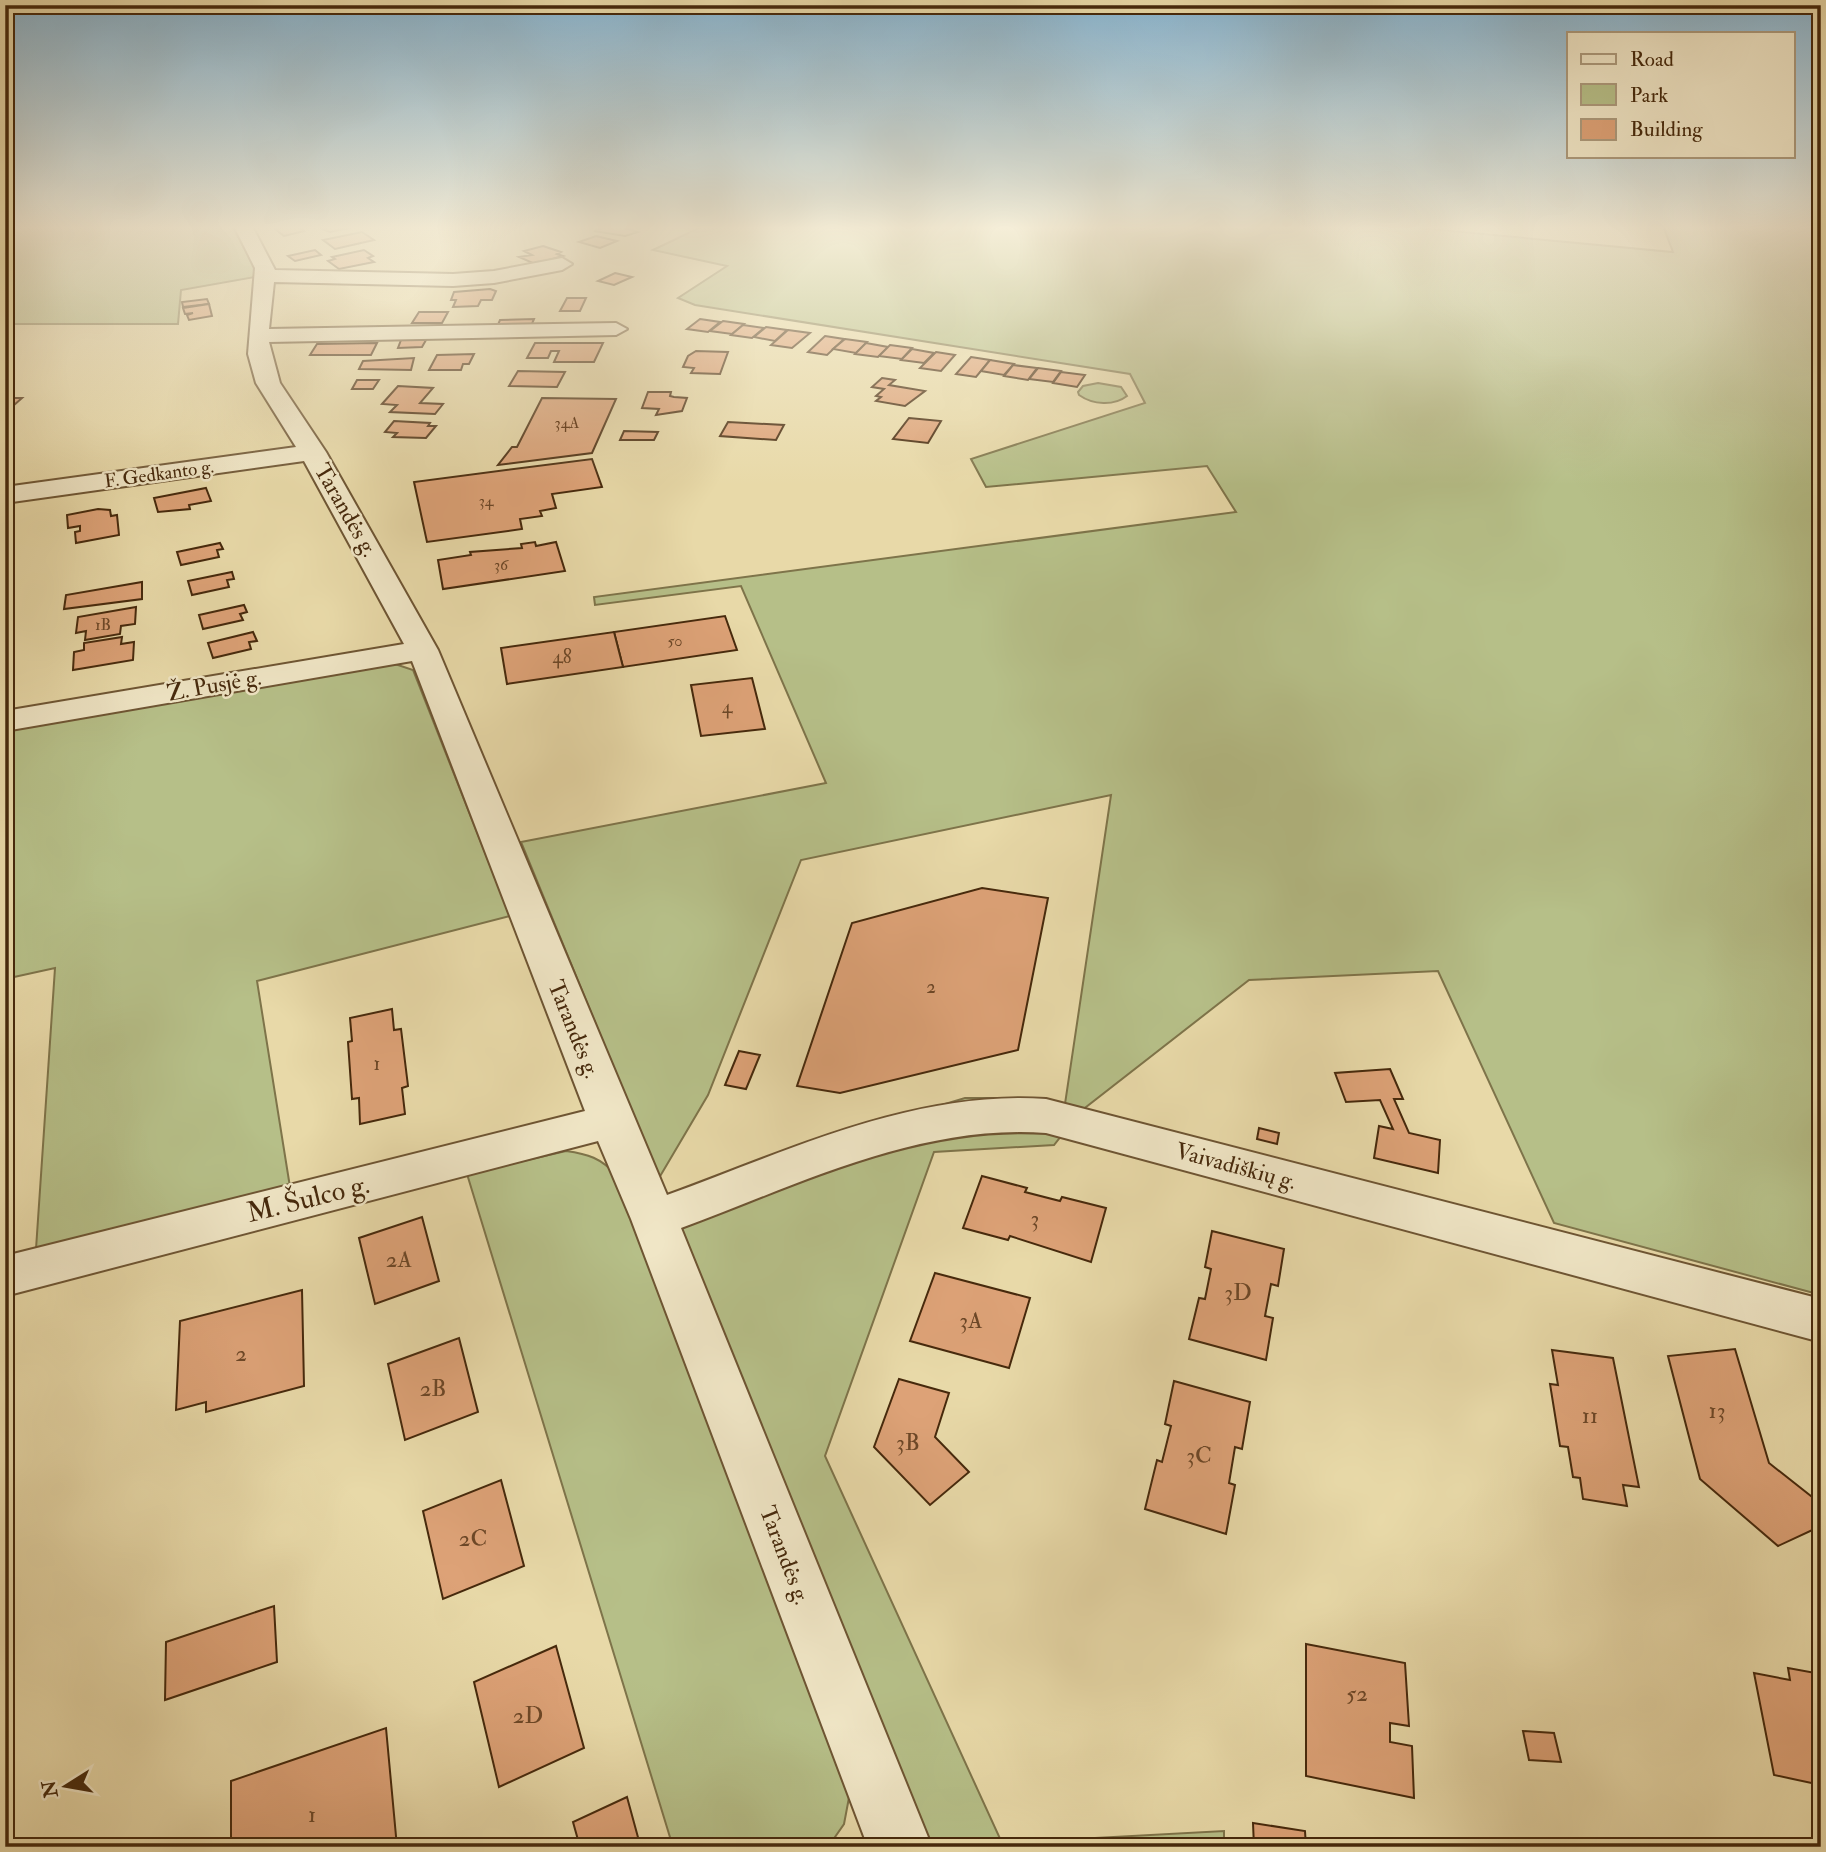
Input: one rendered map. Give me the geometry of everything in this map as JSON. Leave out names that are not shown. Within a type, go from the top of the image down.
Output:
[{"type":"street","name":"Tarandės g.","points":[[261,312],[259,354],[268,383],[313,452],[423,650],[611,1121],[654,1219],[900,1847]]},
{"type":"street","points":[[258,336],[616,329]]},
{"type":"street","name":"F. Gedkanto g.","points":[[5,495],[313,452]]},
{"type":"street","name":"Ž. Pusjė g.","points":[[5,721],[423,650]]},
{"type":"street","name":"Vaivadiškių g.","points":[[654,1219],[910,1129],[955,1119],[1001,1114],[1046,1116],[1821,1321]]},
{"type":"street","name":"M. Šulco g.","points":[[5,1276],[611,1121]]},
{"type":"green space","points":[[5,312],[179,312],[178,324],[5,324]]},
{"type":"green space","points":[[742,312],[1821,312],[1821,1295],[1554,1223],[1438,971],[1249,980],[1081,1111],[1054,1145],[934,1152],[825,1456],[1002,1843],[1224,1831],[1224,1847],[930,1847],[666,1195],[848,1133],[965,1098],[1013,1098],[1065,1104],[1111,795],[801,860],[708,1095],[659,1178],[521,842],[826,783],[741,586],[595,605],[594,597],[1236,512],[1207,466],[986,487],[971,459],[1145,403],[1130,374]]},
{"type":"green space","points":[[1098,383],[1121,387],[1127,396],[1103,403],[1079,395],[1078,392],[1083,386]]},
{"type":"green space","points":[[395,664],[413,670],[510,916],[257,981],[290,1187],[36,1249],[55,968],[5,979],[5,730]]},
{"type":"green space","points":[[566,1151],[594,1158],[616,1175],[851,1787],[844,1824],[828,1847],[673,1847],[467,1174]]},
{"type":"building","points":[[184,312],[211,312],[212,316],[189,320],[187,315],[193,313]]},
{"type":"building","points":[[419,312],[448,312],[442,323],[412,323]]},
{"type":"building","points":[[534,319],[531,326],[497,327],[500,320]]},
{"type":"building","points":[[700,319],[720,322],[708,332],[687,329]]},
{"type":"building","points":[[723,321],[744,324],[732,334],[710,331]]},
{"type":"building","points":[[743,325],[764,328],[752,338],[731,335]]},
{"type":"building","points":[[766,327],[787,330],[775,341],[754,337]]},
{"type":"building","points":[[788,330],[810,333],[792,348],[771,345]]},
{"type":"building","points":[[825,336],[844,339],[827,355],[808,352]]},
{"type":"building","points":[[845,339],[867,342],[856,353],[833,349]]},
{"type":"building","points":[[401,340],[426,340],[422,347],[398,348]]},
{"type":"building","points":[[377,343],[371,355],[310,355],[317,344]]},
{"type":"building","points":[[535,343],[603,343],[594,362],[554,362],[559,351],[551,351],[548,358],[527,358]]},
{"type":"building","points":[[866,343],[888,347],[878,357],[855,354]]},
{"type":"building","points":[[890,345],[912,348],[902,359],[879,356]]},
{"type":"building","points":[[912,349],[934,353],[924,363],[901,360]]},
{"type":"building","points":[[696,351],[728,352],[720,374],[691,373],[694,368],[683,367],[688,356]]},
{"type":"building","points":[[936,352],[955,355],[941,371],[920,368]]},
{"type":"building","points":[[474,354],[469,364],[463,364],[461,370],[429,370],[437,355]]},
{"type":"building","points":[[971,357],[990,360],[976,377],[956,374]]},
{"type":"building","points":[[414,358],[411,370],[359,369],[363,361]]},
{"type":"building","points":[[990,360],[1014,364],[1004,375],[981,371]]},
{"type":"building","points":[[1013,365],[1037,368],[1028,380],[1004,376]]},
{"type":"building","points":[[1038,368],[1061,371],[1053,382],[1029,379]]},
{"type":"building","points":[[518,371],[565,372],[557,387],[509,386]]},
{"type":"building","points":[[1061,372],[1085,375],[1077,387],[1053,383]]},
{"type":"building","points":[[882,378],[895,380],[889,385],[925,391],[905,406],[876,401],[881,397],[876,396],[884,389],[872,387]]},
{"type":"building","points":[[357,380],[379,380],[373,389],[352,389]]},
{"type":"building","points":[[398,386],[433,388],[420,403],[443,404],[435,414],[390,412],[397,405],[382,404]]},
{"type":"building","points":[[648,392],[671,392],[670,396],[687,398],[682,411],[656,415],[659,409],[642,408]]},
{"type":"building","points":[[5,398],[22,398],[5,413]]},
{"type":"building","points":[[542,398],[616,399],[592,453],[498,465],[512,447],[517,447]]},
{"type":"building","points":[[909,418],[941,421],[928,443],[893,439]]},
{"type":"building","points":[[394,421],[430,423],[428,426],[436,426],[426,438],[393,437],[397,433],[385,432]]},
{"type":"building","points":[[728,422],[784,425],[776,440],[720,436]]},
{"type":"building","points":[[624,431],[658,432],[654,440],[620,440]]},
{"type":"building","points":[[592,459],[602,487],[552,494],[556,508],[540,511],[542,516],[520,519],[522,529],[427,542],[414,482]]},
{"type":"building","points":[[206,488],[211,501],[189,505],[190,509],[158,512],[154,498]]},
{"type":"building","points":[[98,509],[110,510],[111,516],[117,515],[119,535],[76,543],[75,532],[80,531],[80,526],[68,528],[67,515]]},
{"type":"building","points":[[535,542],[536,546],[556,542],[565,571],[443,589],[438,560],[471,555],[470,552],[522,548],[521,544]]},
{"type":"building","points":[[220,543],[223,549],[217,550],[219,557],[181,565],[177,552]]},
{"type":"building","points":[[232,572],[234,579],[227,580],[229,587],[192,595],[188,581]]},
{"type":"building","points":[[142,582],[142,599],[64,609],[66,595]]},
{"type":"building","points":[[244,605],[247,612],[240,614],[243,620],[203,629],[199,615]]},
{"type":"building","points":[[136,607],[135,624],[121,626],[120,634],[85,640],[86,631],[76,633],[78,617]]},
{"type":"building","points":[[725,616],[737,650],[623,667],[614,632]]},
{"type":"building","points":[[253,632],[257,641],[249,642],[251,649],[213,658],[208,643]]},
{"type":"building","points":[[614,632],[623,667],[507,684],[501,648]]},
{"type":"building","points":[[122,637],[121,644],[134,642],[133,660],[73,670],[74,652],[84,650],[84,643]]},
{"type":"building","points":[[752,678],[765,729],[701,736],[691,685]]},
{"type":"building","points":[[982,888],[1048,898],[1018,1050],[840,1093],[797,1086],[852,923]]},
{"type":"building","points":[[392,1009],[394,1030],[401,1029],[408,1086],[402,1088],[405,1114],[360,1124],[359,1098],[352,1099],[348,1042],[352,1041],[350,1018]]},
{"type":"building","points":[[739,1051],[760,1055],[746,1089],[725,1085]]},
{"type":"building","points":[[1390,1069],[1403,1099],[1394,1099],[1409,1133],[1440,1140],[1438,1173],[1374,1158],[1379,1126],[1393,1129],[1380,1100],[1346,1102],[1335,1073]]},
{"type":"building","points":[[1259,1128],[1279,1133],[1277,1144],[1257,1139]]},
{"type":"building","points":[[982,1176],[1027,1188],[1025,1192],[1060,1201],[1062,1197],[1106,1208],[1091,1262],[1010,1236],[1008,1240],[963,1228]]},
{"type":"building","points":[[422,1217],[439,1281],[375,1304],[359,1238]]},
{"type":"building","points":[[1212,1231],[1284,1249],[1278,1286],[1271,1284],[1265,1316],[1273,1318],[1266,1360],[1189,1339],[1199,1298],[1205,1299],[1211,1269],[1205,1267]]},
{"type":"building","points":[[935,1273],[1030,1298],[1009,1368],[910,1341]]},
{"type":"building","points":[[302,1290],[304,1386],[206,1412],[206,1402],[176,1410],[180,1321]]},
{"type":"building","points":[[459,1338],[478,1412],[405,1440],[388,1364]]},
{"type":"building","points":[[1735,1349],[1769,1463],[1821,1504],[1821,1526],[1778,1546],[1700,1479],[1668,1356]]},
{"type":"building","points":[[1552,1350],[1613,1358],[1639,1487],[1623,1485],[1627,1506],[1583,1499],[1580,1478],[1573,1477],[1568,1447],[1560,1446],[1550,1384],[1558,1385]]},
{"type":"building","points":[[899,1379],[949,1393],[935,1437],[969,1472],[930,1505],[874,1447]]},
{"type":"building","points":[[1174,1381],[1250,1402],[1242,1449],[1235,1447],[1229,1483],[1235,1485],[1226,1534],[1145,1509],[1157,1460],[1162,1462],[1171,1426],[1165,1424]]},
{"type":"building","points":[[501,1480],[524,1566],[443,1599],[423,1511]]},
{"type":"building","points":[[274,1606],[277,1662],[165,1700],[166,1642]]},
{"type":"building","points":[[1306,1644],[1405,1663],[1409,1726],[1390,1723],[1390,1742],[1412,1746],[1414,1798],[1306,1776]]},
{"type":"building","points":[[556,1646],[584,1748],[499,1787],[474,1682]]},
{"type":"building","points":[[1788,1668],[1821,1674],[1821,1785],[1774,1775],[1754,1673],[1790,1680]]},
{"type":"building","points":[[386,1728],[397,1847],[231,1847],[231,1781]]},
{"type":"building","points":[[1523,1731],[1554,1733],[1561,1762],[1529,1760]]},
{"type":"building","points":[[627,1797],[639,1841],[626,1847],[580,1847],[573,1822]]},
{"type":"building","points":[[1253,1823],[1305,1831],[1306,1847],[1254,1847]]}]
